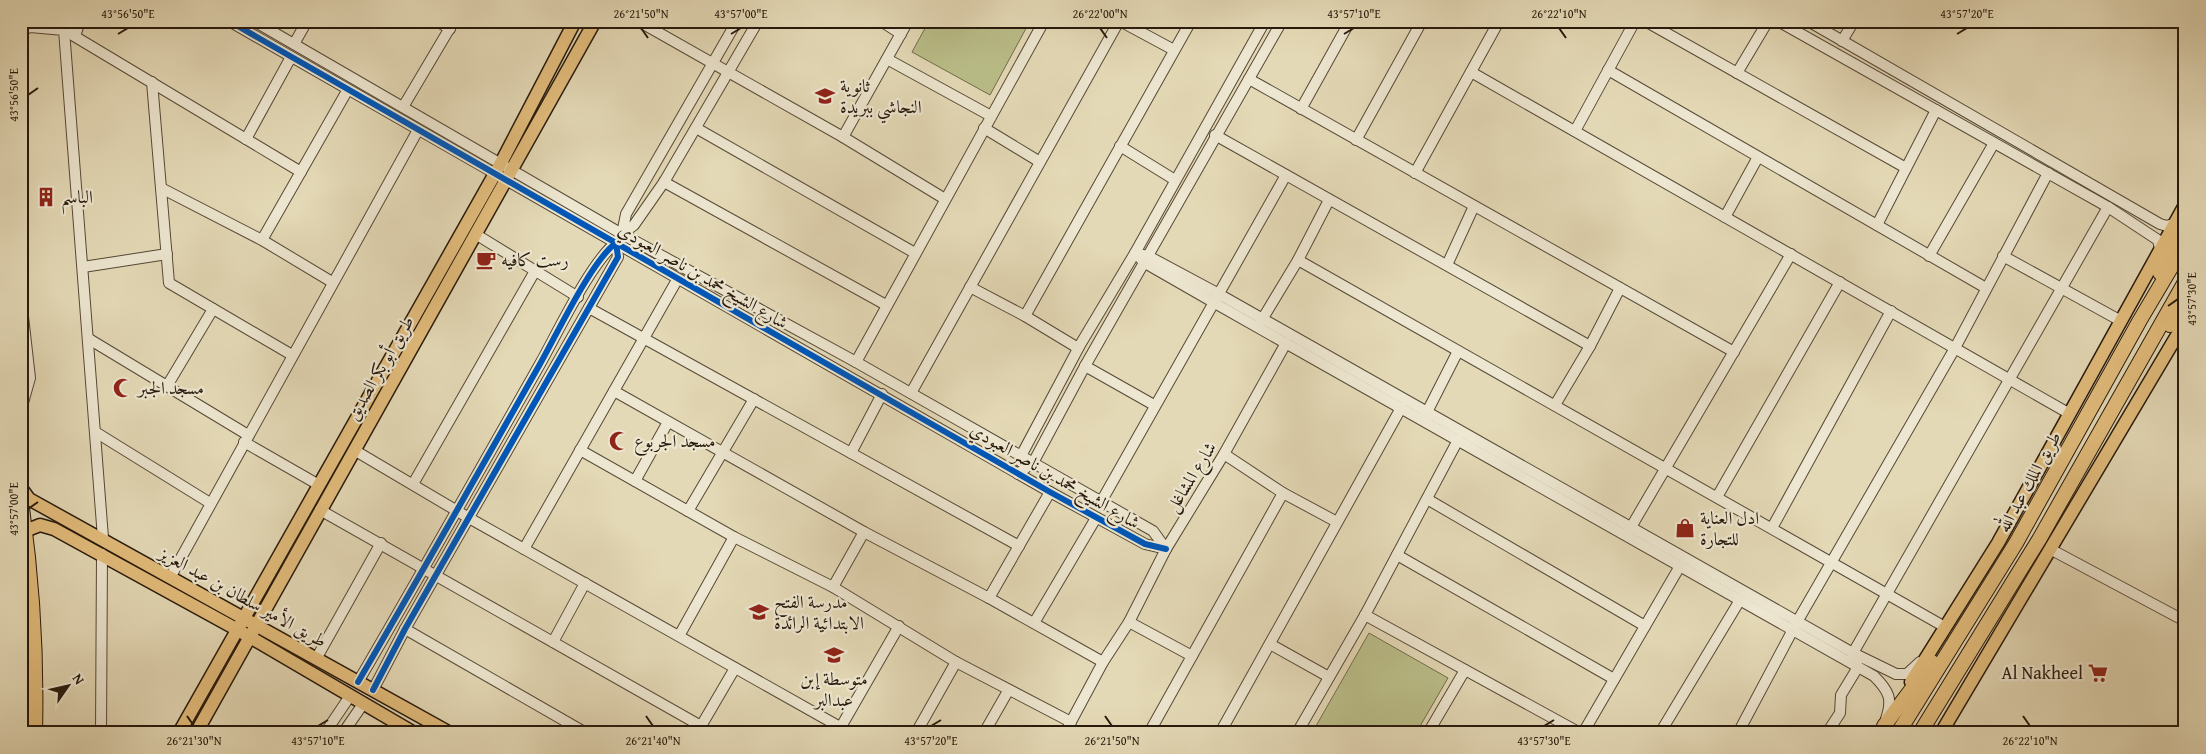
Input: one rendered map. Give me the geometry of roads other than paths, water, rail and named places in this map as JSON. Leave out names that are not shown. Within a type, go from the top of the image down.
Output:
[{"type":"highway","points":[[2140,320],[2180,219]]},
{"type":"highway","name":"طريق الملك عبد الله","points":[[1898,733],[2016,543],[2140,320],[2185,244]]},
{"type":"highway","name":"طريق الملك عبد الله","points":[[1920,733],[2040,538],[2185,282]]},
{"type":"highway","points":[[2129,382],[2185,304]]},
{"type":"highway","points":[[21,502],[26,531],[34,654],[35,733]]},
{"type":"highway","points":[[1882,730],[2016,543]]},
{"type":"main road","name":"طريق أبو بكر الصديق","points":[[196,733],[506,182],[506,166],[575,21]]},
{"type":"main road","name":"طريق أبو بكر الصديق","points":[[179,733],[493,174],[506,166],[595,21]]},
{"type":"main road","points":[[1882,730],[1998,543],[2160,250],[2180,219],[2185,205]]},
{"type":"main road","points":[[1941,733],[2185,322]]},
{"type":"main road","name":"طريق الأمير سلطان بن عبد العزيز","points":[[21,488],[29,499],[171,576],[241,624],[250,638],[414,733]]},
{"type":"main road","name":"طريق الأمير سلطان بن عبد العزيز","points":[[26,531],[40,525],[54,529],[241,624],[257,626],[450,733]]},
{"type":"street","points":[[75,36],[80,21]]},
{"type":"street","name":"شارع الشيخ محمد بن ناصر العبودي","points":[[229,21],[347,91],[616,243],[677,280],[882,394],[1096,518],[1145,544],[1166,549]]},
{"type":"street","name":"شارع الشيخ محمد بن ناصر العبودي","points":[[254,21],[622,234],[856,362],[1021,456],[1034,461],[1153,531],[1166,549]]},
{"type":"street","points":[[294,44],[307,21]]},
{"type":"street","points":[[403,107],[452,25],[436,21]]},
{"type":"street","points":[[638,21],[843,137],[945,199]]},
{"type":"street","points":[[622,234],[626,214],[737,21]]},
{"type":"street","points":[[622,234],[634,225],[664,182],[758,21]]},
{"type":"street","points":[[881,21],[900,34]]},
{"type":"street","points":[[843,137],[908,21]]},
{"type":"street","points":[[856,362],[1044,21]]},
{"type":"street","points":[[911,393],[1119,21],[1174,50]]},
{"type":"street","points":[[1025,316],[1191,21]]},
{"type":"street","points":[[1018,474],[1021,456],[1078,348],[1135,253],[1265,21]]},
{"type":"street","points":[[1018,474],[1034,461],[1085,366],[1215,135],[1282,21]]},
{"type":"street","points":[[1301,109],[1350,21]]},
{"type":"street","points":[[1356,140],[1422,21]]},
{"type":"street","points":[[1415,173],[1499,21]]},
{"type":"street","points":[[1575,131],[1635,21]]},
{"type":"street","points":[[1645,21],[1906,168]]},
{"type":"street","points":[[1737,73],[1768,21]]},
{"type":"street","points":[[1778,21],[2108,207],[2158,240],[2160,250]]},
{"type":"street","points":[[1808,21],[2160,224],[2167,226],[2180,219]]},
{"type":"street","points":[[1842,41],[1854,21]]},
{"type":"street","points":[[21,32],[30,27],[64,30],[301,172]]},
{"type":"street","points":[[64,30],[97,433],[103,538]]},
{"type":"street","points":[[246,139],[291,57]]},
{"type":"street","points":[[887,59],[991,116]]},
{"type":"street","points":[[1608,70],[1986,288]]},
{"type":"street","points":[[1471,72],[2070,414]]},
{"type":"street","points":[[1248,79],[1734,352]]},
{"type":"street","points":[[152,82],[169,283],[292,355]]},
{"type":"street","points":[[262,240],[347,91]]},
{"type":"street","points":[[1877,225],[1936,110]]},
{"type":"street","points":[[696,128],[915,253]]},
{"type":"street","points":[[984,128],[1040,162]]},
{"type":"street","points":[[171,576],[332,282],[418,130]]},
{"type":"street","points":[[1215,135],[1590,346]]},
{"type":"street","points":[[1929,256],[1994,143]]},
{"type":"street","points":[[1120,146],[1175,180]]},
{"type":"street","points":[[1726,217],[1758,157]]},
{"type":"street","points":[[1738,733],[1795,626],[1955,348],[2048,173]]},
{"type":"street","points":[[1101,502],[1154,405],[1286,175]]},
{"type":"street","points":[[664,182],[886,305]]},
{"type":"street","points":[[161,188],[262,240],[332,282]]},
{"type":"street","points":[[1260,324],[1298,260],[1329,200]]},
{"type":"street","points":[[1446,265],[1474,206]]},
{"type":"street","points":[[1858,667],[1853,653],[2108,207]]},
{"type":"street","points":[[477,235],[578,297]]},
{"type":"street","points":[[358,682],[425,568],[578,297],[606,250],[616,243],[618,257],[373,690]]},
{"type":"street","points":[[1135,253],[1795,626],[1874,676],[1885,687],[1891,704],[1882,730]]},
{"type":"street","points":[[83,266],[167,254]]},
{"type":"street","points":[[1629,532],[1791,254]]},
{"type":"street","points":[[2003,256],[2121,321]]},
{"type":"street","points":[[1298,260],[1945,627]]},
{"type":"street","points":[[412,484],[535,271]]},
{"type":"street","points":[[524,549],[677,280]]},
{"type":"street","points":[[1717,497],[1840,282]]},
{"type":"street","points":[[970,287],[1025,316],[1078,348]]},
{"type":"street","points":[[1555,405],[1590,346],[1620,288]]},
{"type":"street","points":[[21,299],[30,378],[21,410]]},
{"type":"street","points":[[589,308],[1019,546]]},
{"type":"street","points":[[167,386],[213,309]]},
{"type":"street","points":[[1772,528],[1891,311]]},
{"type":"street","points":[[1260,324],[1286,343],[1400,408],[1425,416],[1458,440],[1629,532],[1680,566],[1740,600],[1896,674],[1907,674],[1928,653]]},
{"type":"street","points":[[89,339],[167,386],[319,485]]},
{"type":"street","name":"شارع المشاغل","points":[[1065,733],[1104,662],[1129,622],[1166,549],[1224,454],[1286,343]]},
{"type":"street","points":[[1425,416],[1458,350]]},
{"type":"street","points":[[1085,366],[1154,405]]},
{"type":"street","points":[[614,391],[864,532],[989,598],[1104,662]]},
{"type":"street","points":[[851,453],[882,394]]},
{"type":"street","points":[[688,511],[724,453],[754,399]]},
{"type":"street","points":[[1220,733],[1400,408]]},
{"type":"street","points":[[635,481],[668,422]]},
{"type":"street","points":[[97,433],[210,504]]},
{"type":"street","points":[[1297,733],[1365,615],[1458,440]]},
{"type":"street","points":[[354,450],[469,518],[735,668],[839,730],[899,626]]},
{"type":"street","points":[[580,450],[734,537],[833,587],[956,662],[1008,691],[1071,722]]},
{"type":"street","points":[[1224,454],[1283,493],[1337,522]]},
{"type":"street","points":[[989,598],[1050,492]]},
{"type":"street","points":[[1149,733],[1283,493]]},
{"type":"street","points":[[1428,499],[1645,626]]},
{"type":"street","points":[[320,510],[425,568],[699,729],[735,668]]},
{"type":"street","points":[[1034,623],[1096,518]]},
{"type":"street","points":[[833,587],[864,532]]},
{"type":"street","points":[[678,636],[734,537]]},
{"type":"street","points":[[316,659],[381,544]]},
{"type":"street","points":[[2050,549],[2185,621]]},
{"type":"street","points":[[101,733],[102,554]]},
{"type":"street","points":[[1397,555],[1614,679]]},
{"type":"street","points":[[1365,615],[1581,733],[1680,566]]},
{"type":"street","points":[[553,642],[585,583]]},
{"type":"street","points":[[1660,733],[1740,600]]},
{"type":"street","points":[[1129,622],[1192,656]]},
{"type":"street","points":[[406,629],[569,729],[586,733]]},
{"type":"street","points":[[1270,644],[1329,677]]},
{"type":"street","points":[[916,733],[956,662]]},
{"type":"street","points":[[1827,733],[1840,712],[1841,695],[1858,667]]},
{"type":"street","points":[[1428,733],[1465,670]]},
{"type":"street","points":[[984,733],[1008,691]]},
{"type":"street","points":[[325,733],[350,696]]},
{"type":"street","points":[[343,733],[363,704]]},
{"type":"place","name":"ثانوية النجاشي ببريدة","points":[[825,96]]},
{"type":"place","name":"الباسم","points":[[46,197]]},
{"type":"place","name":"رست كافيه","points":[[486,260]]},
{"type":"place","name":"مسجد الجبر","points":[[123,388]]},
{"type":"place","name":"مسجد الجربوع","points":[[619,441]]},
{"type":"place","name":"ادل العناية للتجارة","points":[[1685,528]]},
{"type":"place","name":"مدرسة الفتح الابتدائية الرائدة","points":[[759,612]]},
{"type":"place","name":"متوسطة إبن عبدالبر","points":[[834,655]]},
{"type":"place","name":"Al Nakheel","points":[[2098,673]]}]
